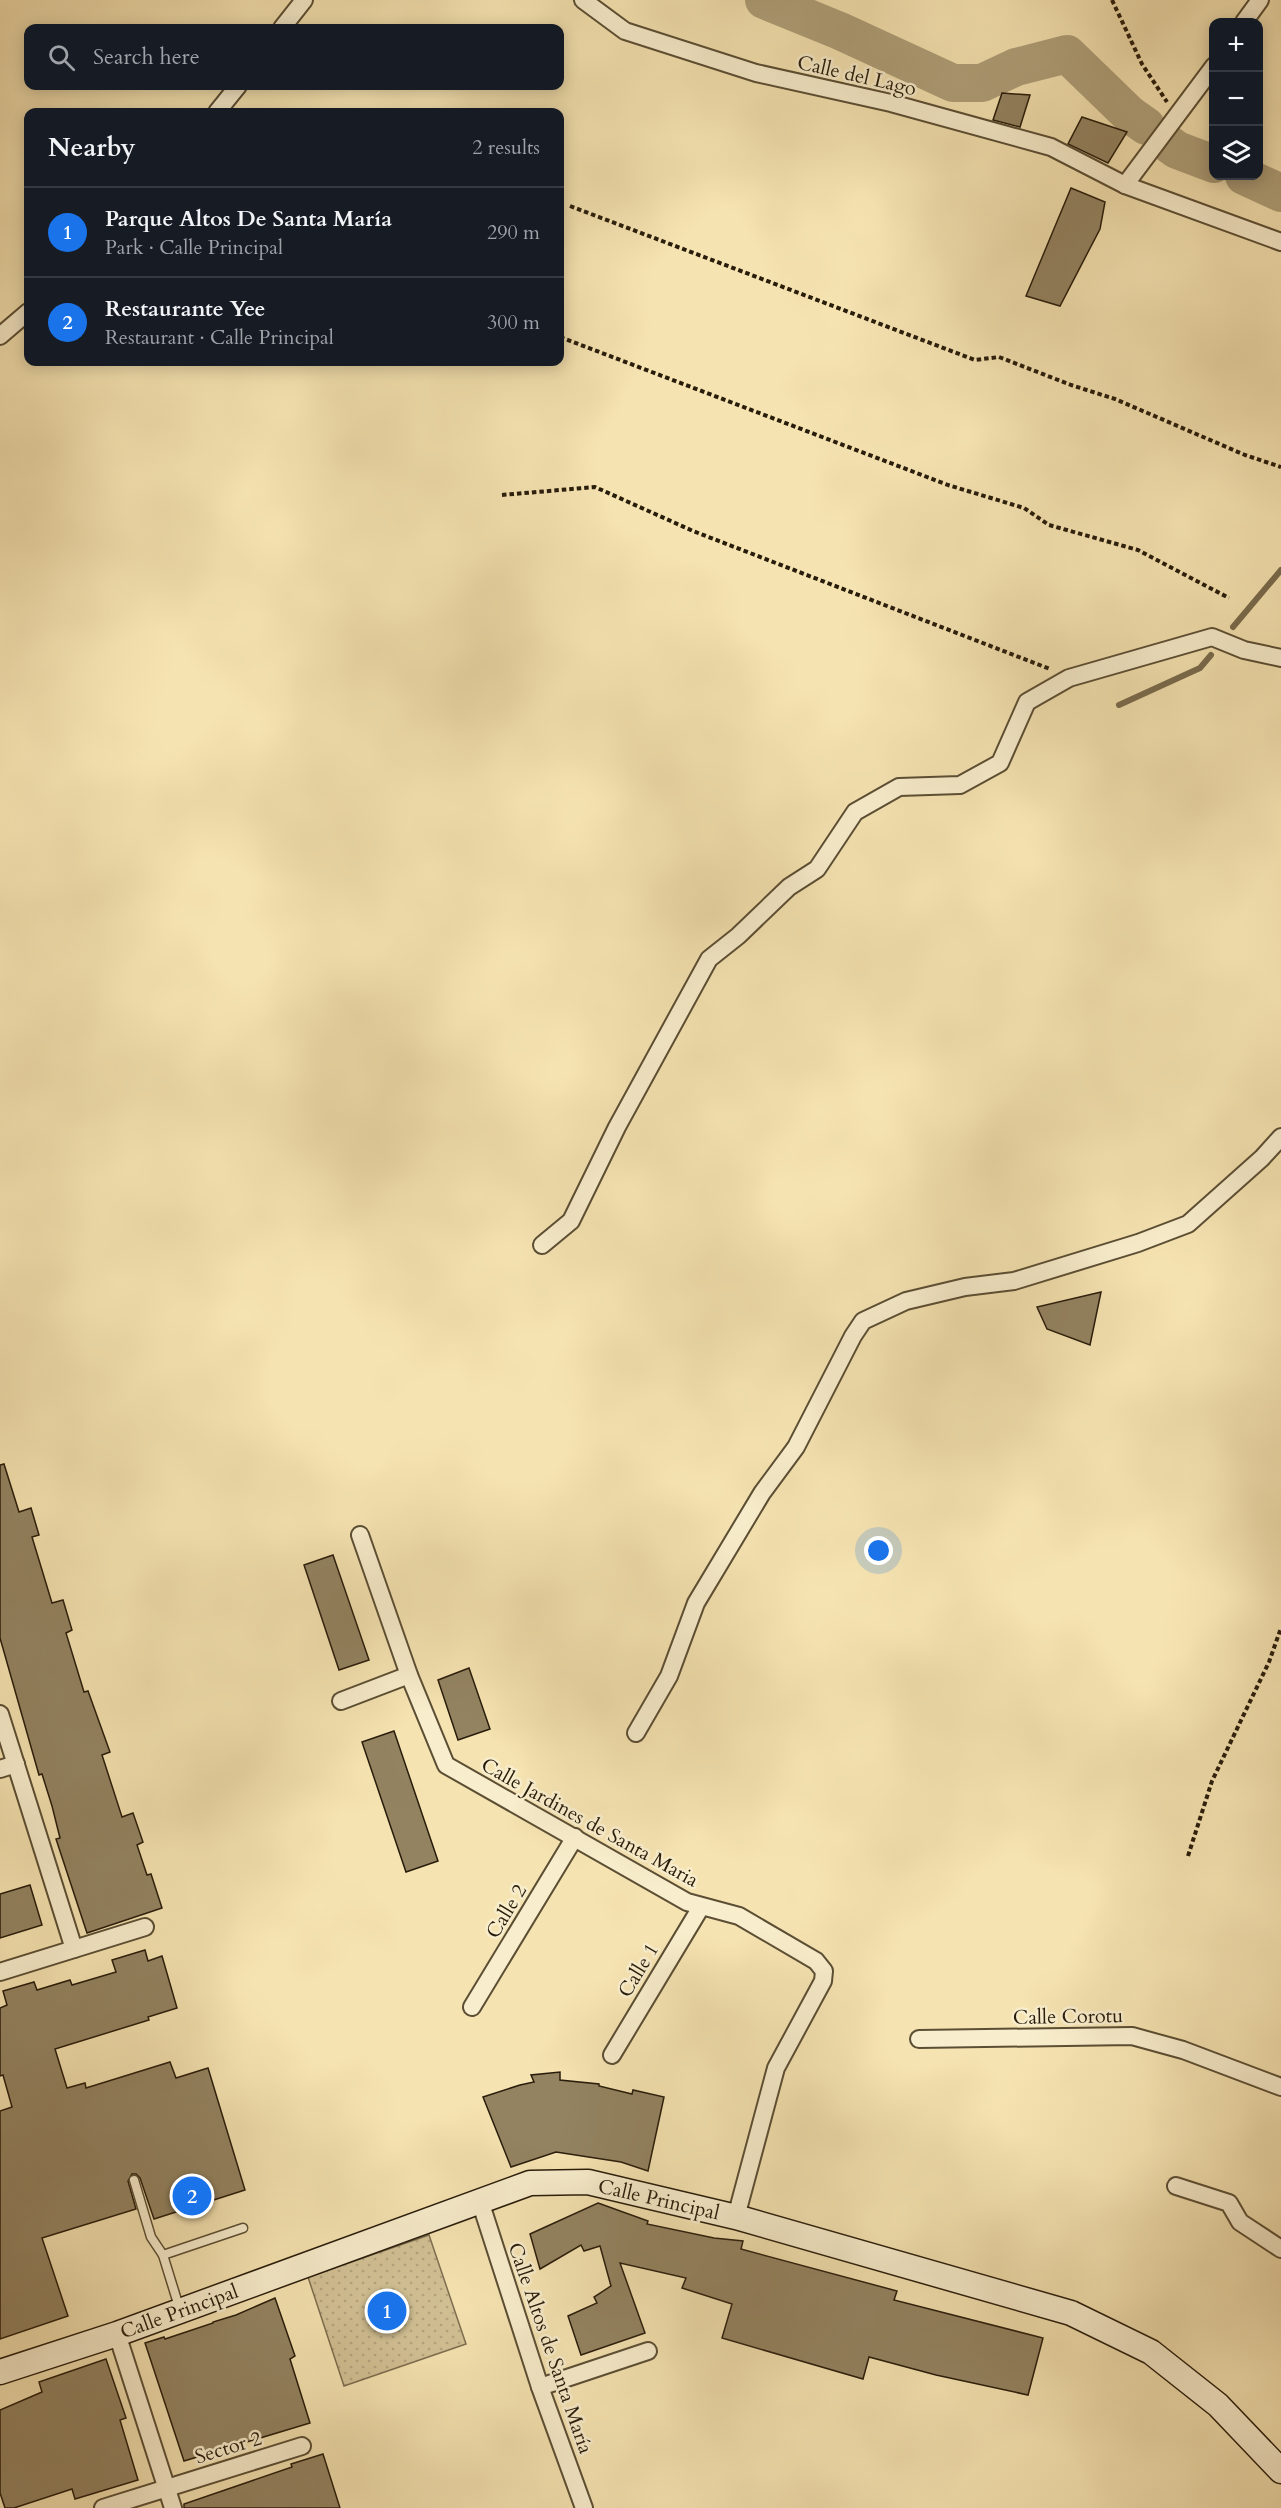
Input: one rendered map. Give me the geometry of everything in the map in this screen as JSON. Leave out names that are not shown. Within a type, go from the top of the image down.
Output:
[{"type":"street","points":[[285,24],[304,0]]},
{"type":"street","name":"Calle del Lago","points":[[584,0],[625,31],[756,73],[891,103],[1051,147],[1125,185],[1281,242]]},
{"type":"street","points":[[1247,18],[1260,0]]},
{"type":"street","points":[[1125,185],[1210,72]]},
{"type":"street","points":[[220,108],[235,90]]},
{"type":"street","points":[[0,336],[24,315]]},
{"type":"street","points":[[542,1245],[571,1221],[617,1127],[709,959],[738,936],[789,887],[817,869],[855,812],[899,787],[960,784],[1000,763],[1027,702],[1070,678],[1212,637],[1244,650],[1281,658]]},
{"type":"street","points":[[636,1733],[669,1676],[696,1604],[762,1493],[796,1447],[863,1321],[906,1301],[965,1287],[1014,1281],[1138,1243],[1188,1224],[1262,1158],[1281,1137]]},
{"type":"street","name":"Calle Jardines de Santa Maria","points":[[360,1535],[409,1675],[446,1765],[687,1902],[739,1916],[816,1961],[824,1971],[823,1981],[776,2068],[736,2217]]},
{"type":"street","points":[[341,1701],[409,1675]]},
{"type":"street","points":[[0,1714],[8,1766],[74,1949]]},
{"type":"street","name":"Calle 2","points":[[472,2007],[575,1837]]},
{"type":"street","name":"Calle 1","points":[[612,2055],[701,1907]]},
{"type":"street","points":[[0,1972],[145,1927]]},
{"type":"street","name":"Calle Corotu","points":[[919,2039],[1132,2036],[1183,2050],[1281,2087]]},
{"type":"street","name":"Calle Principal","points":[[0,2372],[117,2334],[530,2183],[588,2182],[736,2217],[1071,2313],[1152,2352],[1218,2405],[1281,2471]]},
{"type":"street","points":[[1176,2186],[1229,2203],[1240,2222],[1281,2249]]},
{"type":"street","name":"Calle Altos de Santa María","points":[[480,2201],[540,2387],[584,2508]]},
{"type":"street","points":[[117,2334],[172,2508]]},
{"type":"street","points":[[540,2387],[648,2350]]},
{"type":"street","name":"Sector 2","points":[[103,2508],[302,2446]]},
{"type":"lane","points":[[134,2180],[151,2237],[164,2256],[180,2311]]},
{"type":"lane","points":[[164,2256],[243,2228]]},
{"type":"path","points":[[1112,0],[1142,64],[1177,117]]},
{"type":"path","points":[[570,206],[975,360],[999,357],[1071,385],[1115,399],[1245,455],[1281,467]]},
{"type":"path","points":[[564,339],[948,485],[1024,508],[1049,525],[1138,550],[1229,598]]},
{"type":"path","points":[[502,495],[595,487],[693,531],[1070,678]]},
{"type":"path","points":[[1188,1856],[1212,1781],[1269,1662],[1281,1628]]},
{"type":"shaded area","points":[[429,2235],[466,2344],[344,2386],[308,2277]]},
{"type":"building","points":[[1002,93],[1030,95],[1020,127],[993,120]]},
{"type":"building","points":[[1082,117],[1127,132],[1108,163],[1068,144]]},
{"type":"building","points":[[1071,188],[1105,202],[1100,229],[1060,306],[1026,296]]},
{"type":"building","points":[[1101,1292],[1090,1345],[1047,1329],[1037,1307]]},
{"type":"building","points":[[4,1464],[19,1512],[31,1508],[39,1535],[32,1537],[52,1603],[63,1600],[72,1630],[66,1633],[84,1692],[88,1691],[110,1752],[102,1755],[122,1817],[133,1813],[143,1842],[137,1845],[147,1875],[151,1874],[162,1908],[87,1933],[56,1839],[60,1838],[52,1806],[42,1774],[39,1775],[0,1638],[0,1465]]},
{"type":"building","points":[[333,1555],[369,1660],[339,1670],[304,1565]]},
{"type":"building","points":[[469,1668],[490,1729],[458,1740],[438,1680]]},
{"type":"building","points":[[394,1731],[438,1861],[406,1872],[362,1742]]},
{"type":"building","points":[[30,1885],[42,1925],[0,1938],[0,1894]]},
{"type":"building","points":[[145,1950],[148,1961],[162,1956],[177,2008],[148,2017],[149,2020],[55,2049],[67,2088],[85,2083],[86,2088],[170,2062],[176,2078],[208,2068],[245,2190],[154,2219],[140,2178],[132,2174],[128,2181],[136,2209],[42,2238],[68,2316],[0,2339],[0,2111],[12,2107],[3,2075],[0,2076],[0,2008],[7,2005],[3,1991],[34,1982],[37,1990],[70,1980],[72,1985],[116,1972],[112,1960]]},
{"type":"building","points":[[560,2072],[560,2080],[599,2084],[599,2086],[632,2094],[633,2090],[664,2097],[648,2171],[621,2162],[556,2152],[511,2167],[483,2097],[534,2082],[531,2075]]},
{"type":"building","points":[[598,2203],[648,2221],[647,2224],[714,2238],[743,2241],[741,2249],[897,2291],[894,2300],[1043,2338],[1028,2395],[936,2375],[869,2357],[863,2379],[722,2338],[732,2304],[682,2288],[686,2278],[620,2263],[645,2333],[581,2355],[568,2316],[597,2303],[594,2297],[611,2286],[600,2246],[584,2251],[581,2245],[540,2269],[530,2234]]},
{"type":"building","points":[[275,2298],[295,2356],[290,2359],[310,2423],[184,2461],[145,2343],[164,2337],[165,2339],[213,2323]]},
{"type":"building","points":[[106,2359],[126,2418],[120,2420],[138,2480],[75,2499],[72,2489],[14,2508],[5,2508],[0,2493],[0,2410],[42,2392],[39,2382]]},
{"type":"building","points":[[323,2454],[340,2508],[184,2508],[184,2504]]},
{"type":"waterway","points":[[764,0],[840,31],[953,83],[982,83],[1016,67],[1067,54],[1129,114],[1146,126]]},
{"type":"waterway","points":[[1170,145],[1209,162]]},
{"type":"waterway","points":[[1253,180],[1281,193]]},
{"type":"waterway","points":[[1233,627],[1281,570]]},
{"type":"waterway","points":[[1119,705],[1200,668],[1211,655]]},
{"type":"place","name":"Restaurante Yee","points":[[192,2196]]},
{"type":"place","name":"Parque Altos De Santa María","points":[[387,2311]]}]
